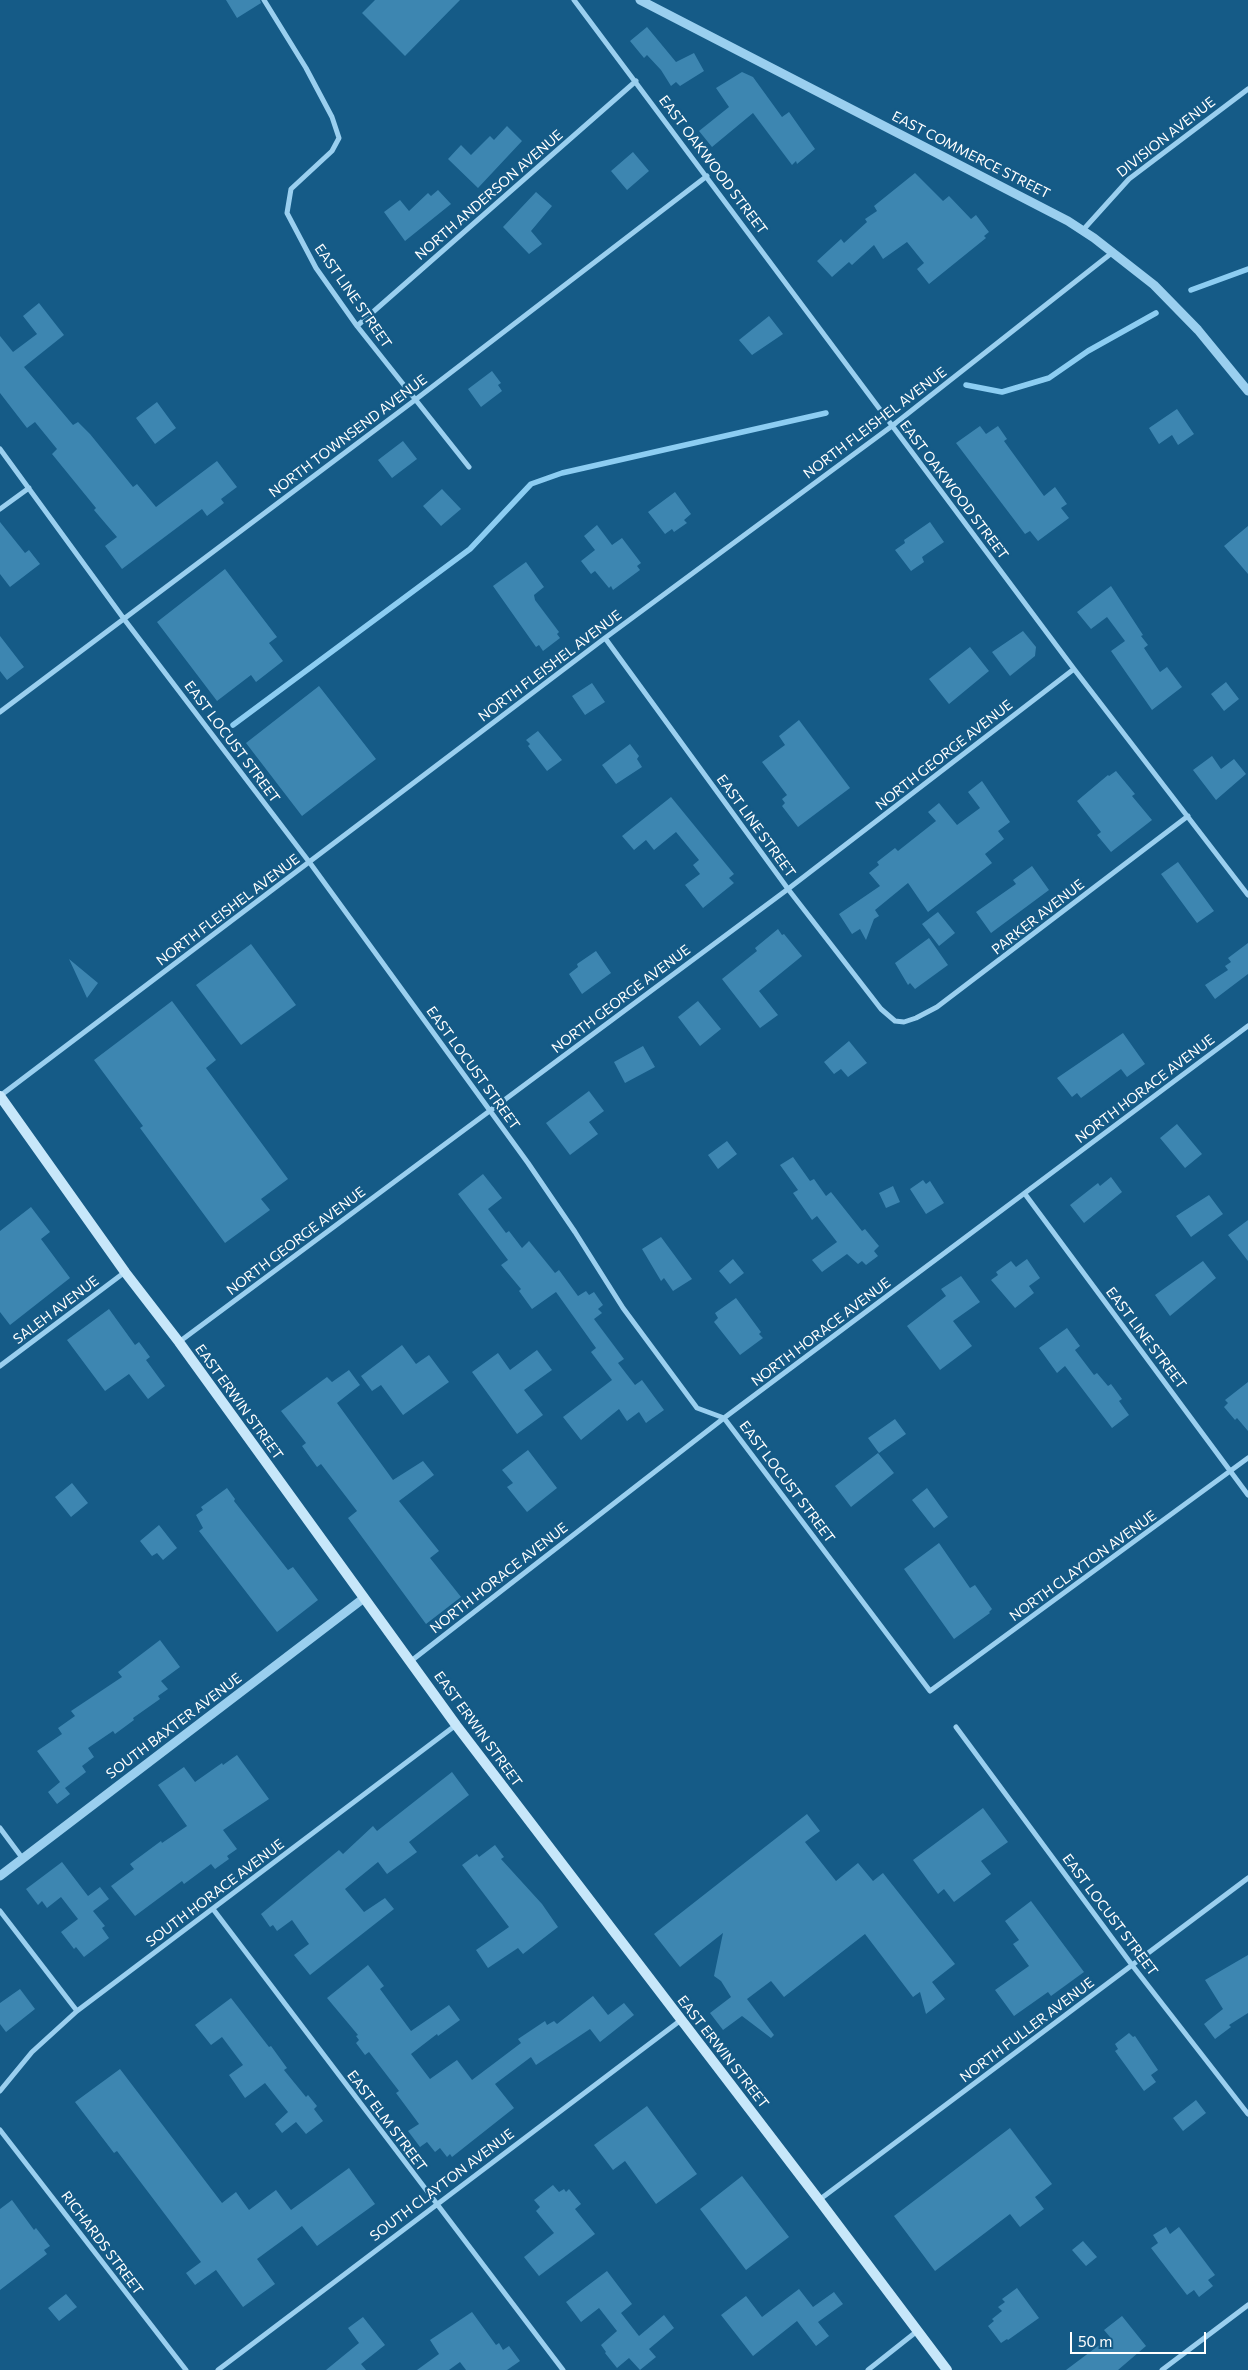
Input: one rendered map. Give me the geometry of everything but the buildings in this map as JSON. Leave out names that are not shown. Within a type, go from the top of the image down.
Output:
[{"type":"main road","name":"EAST ERWIN STREET","points":[[0,1096],[125,1272],[179,1342],[456,1725],[819,2200],[946,2370]]},
{"type":"street","name":"EAST LINE STREET","points":[[264,0],[306,68],[332,117],[339,138],[332,151],[292,189],[287,213],[316,268],[357,326],[470,467]]},
{"type":"street","name":"EAST OAKWOOD STREET","points":[[574,0],[1074,669],[1248,895]]},
{"type":"street","name":"EAST COMMERCE STREET","points":[[640,0],[1048,209],[1083,230],[1154,285],[1198,330],[1248,391]]},
{"type":"street","name":"NORTH ANDERSON AVENUE","points":[[357,326],[636,81]]},
{"type":"street","name":"DIVISION AVENUE","points":[[1083,230],[1129,179],[1248,89]]},
{"type":"street","name":"NORTH TOWNSEND AVENUE","points":[[0,712],[415,400],[707,176]]},
{"type":"street","name":"NORTH FLEISHEL AVENUE","points":[[0,1096],[605,638],[892,426],[1113,252]]},
{"type":"street","name":"EAST LOCUST STREET","points":[[0,449],[124,619],[310,863],[570,1224],[623,1308],[697,1408],[724,1418],[930,1691]]},
{"type":"street","points":[[0,509],[29,488]]},
{"type":"street","name":"EAST LINE STREET","points":[[605,638],[788,889],[882,1009],[896,1021]]},
{"type":"street","name":"NORTH GEORGE AVENUE","points":[[179,1342],[788,889],[1074,669]]},
{"type":"street","name":"PARKER AVENUE","points":[[896,1021],[910,1020],[937,1007],[1188,816]]},
{"type":"street","name":"NORTH HORACE AVENUE","points":[[411,1661],[724,1418],[1248,1026]]},
{"type":"street","name":"EAST LINE STREET","points":[[1025,1194],[1248,1495]]},
{"type":"street","name":"SALEH AVENUE","points":[[0,1366],[125,1272]]},
{"type":"street","name":"NORTH CLAYTON AVENUE","points":[[930,1691],[1248,1458]]},
{"type":"street","name":"SOUTH BAXTER AVENUE","points":[[0,1876],[364,1598]]},
{"type":"street","name":"SOUTH HORACE AVENUE","points":[[0,2091],[32,2052],[77,2011],[456,1725]]},
{"type":"street","name":"EAST LOCUST STREET","points":[[956,1727],[1132,1965],[1248,2114]]},
{"type":"street","points":[[0,1828],[23,1859]]},
{"type":"street","name":"NORTH FULLER AVENUE","points":[[819,2200],[1248,1878]]},
{"type":"street","name":"EAST ELM STREET","points":[[213,1909],[563,2370]]},
{"type":"street","points":[[0,1911],[77,2011]]},
{"type":"street","name":"SOUTH CLAYTON AVENUE","points":[[218,2370],[681,2020]]},
{"type":"street","name":"RICHARDS STREET","points":[[0,2130],[186,2370]]},
{"type":"street","points":[[1162,2370],[1248,2306]]},
{"type":"street","points":[[868,2370],[916,2332]]},
{"type":"waterway","points":[[1191,290],[1248,269]]},
{"type":"waterway","points":[[966,385],[1002,392],[1049,378],[1088,351],[1156,313]]},
{"type":"waterway","points":[[233,725],[470,549],[531,484],[562,473],[826,413]]}]
